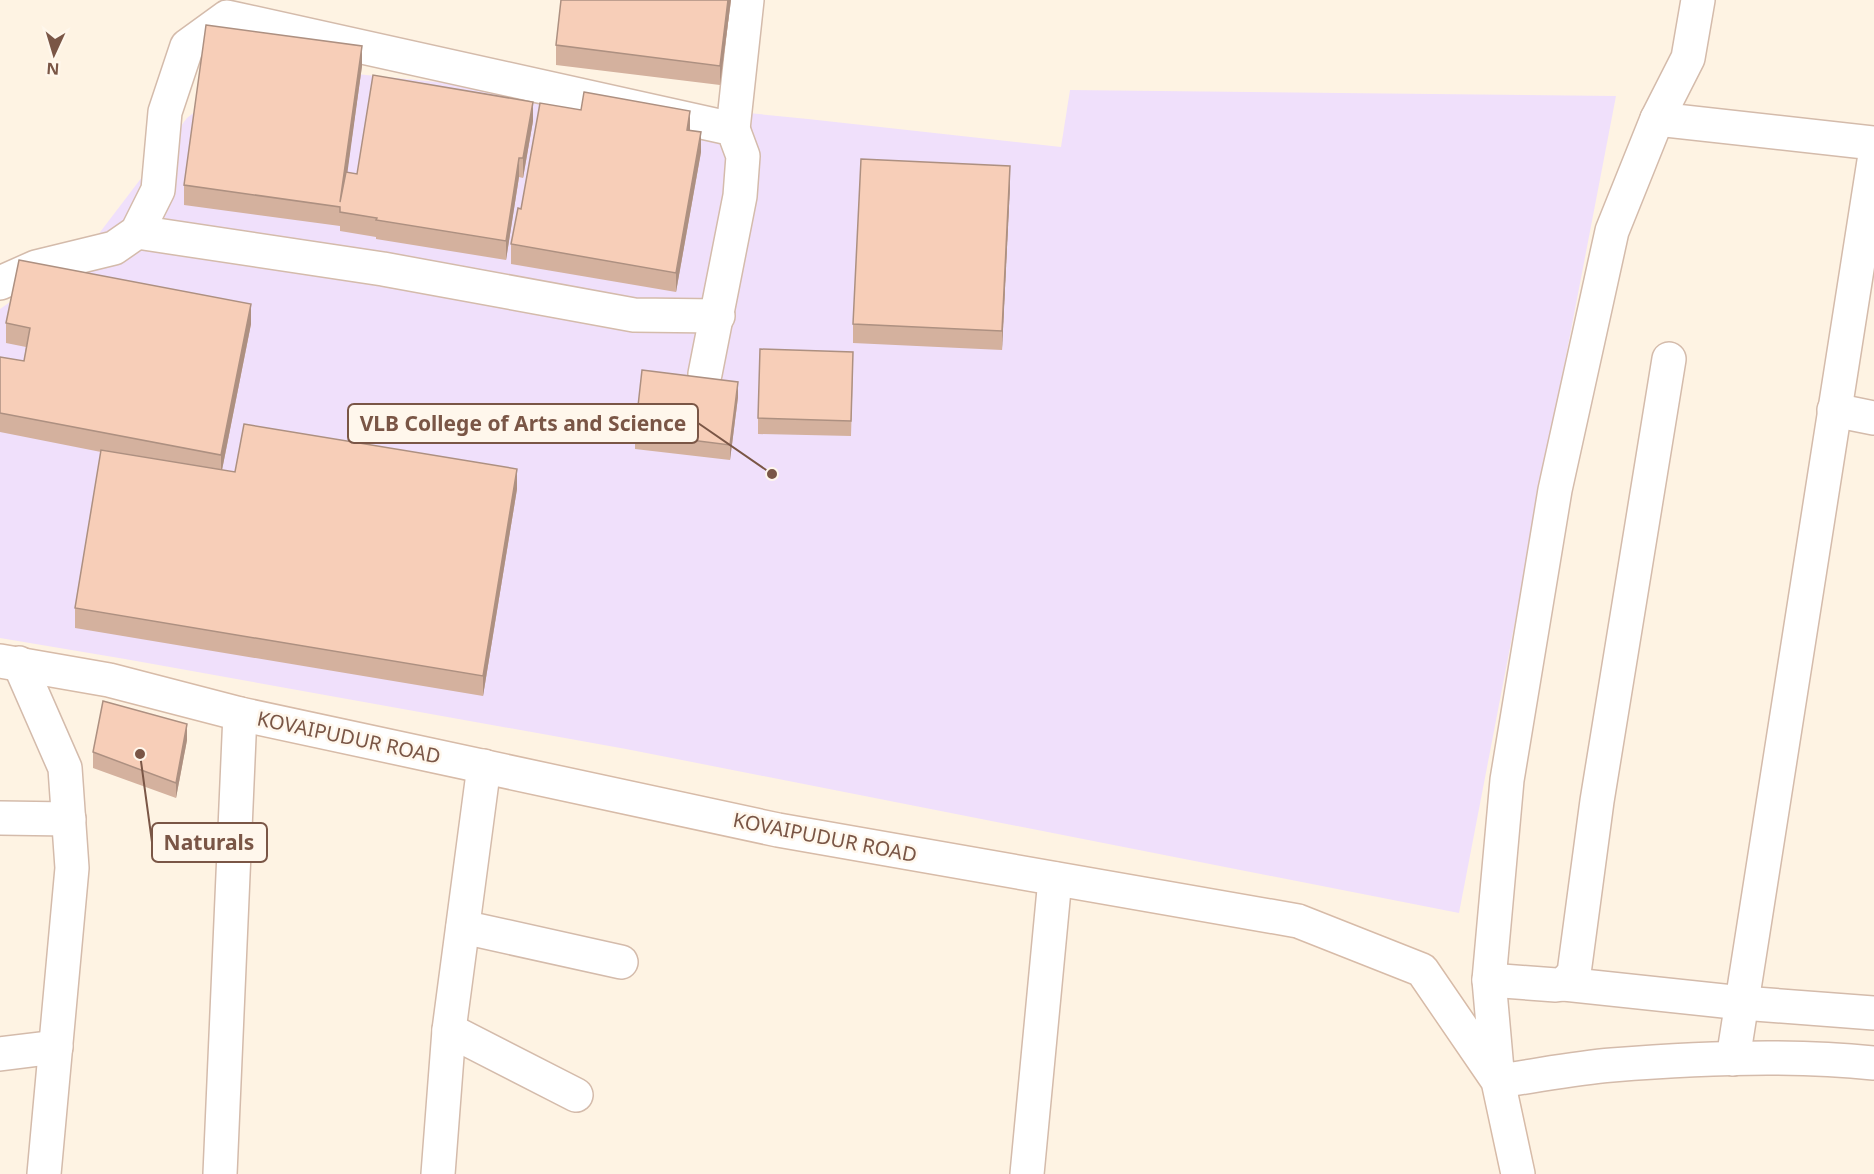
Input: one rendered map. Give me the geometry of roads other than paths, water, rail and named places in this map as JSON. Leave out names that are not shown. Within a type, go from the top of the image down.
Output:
[{"type":"street","points":[[705,374],[740,196],[743,156],[733,129],[747,0]]},
{"type":"street","points":[[1698,0],[1688,58],[1658,119],[1612,231],[1555,490],[1508,780],[1490,980],[1498,1082],[1611,1065],[1733,1059],[1835,1059],[1874,1064]]},
{"type":"street","points":[[0,283],[36,267],[114,248],[137,232],[158,190],[165,112],[188,46],[227,9],[733,129]]},
{"type":"street","points":[[1658,119],[1874,143]]},
{"type":"street","points":[[1733,1059],[1834,410],[1861,326],[1874,161]]},
{"type":"street","points":[[137,232],[383,269],[634,315],[718,316]]},
{"type":"street","points":[[1564,984],[1574,973],[1596,801],[1670,359]]},
{"type":"street","points":[[1834,410],[1874,418]]},
{"type":"street","points":[[10,662],[65,768],[69,819],[72,868],[44,1174]]},
{"type":"street","name":"KOVAIPUDUR ROAD","points":[[10,662],[109,680],[240,714],[778,830],[1298,921],[1422,970],[1498,1082],[1518,1174]]},
{"type":"street","points":[[220,1174],[240,714]]},
{"type":"street","points":[[438,1174],[450,1030],[484,766]]},
{"type":"street","points":[[0,818],[69,819]]},
{"type":"street","points":[[1027,1174],[1055,879]]},
{"type":"street","points":[[463,927],[621,962]]},
{"type":"street","points":[[1490,980],[1556,986],[1564,984],[1742,1003],[1874,1013]]},
{"type":"street","points":[[450,1030],[576,1095]]},
{"type":"street","points":[[0,1054],[56,1047]]},
{"type":"place","name":"VLB College of Arts and Science","points":[[772,474]]},
{"type":"place","name":"Naturals","points":[[140,754]]}]
